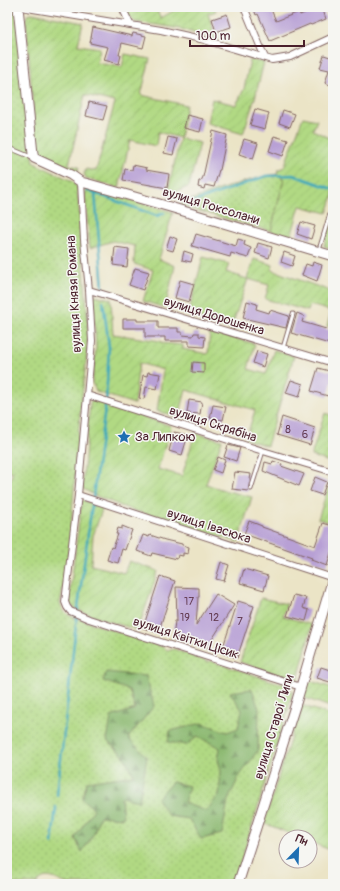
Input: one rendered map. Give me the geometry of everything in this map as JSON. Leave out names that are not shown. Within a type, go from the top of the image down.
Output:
[{"type":"street","points":[[81,182],[72,175],[34,158],[20,7],[130,24],[201,39],[272,60],[285,59],[333,37]]},
{"type":"street","points":[[122,7],[130,24]]},
{"type":"street","points":[[244,7],[265,58]]},
{"type":"street","name":"вулиця Роксолани","points":[[81,182],[333,256]]},
{"type":"street","name":"вулиця Князя Романа","points":[[67,608],[65,602],[78,495],[92,341],[81,182]]},
{"type":"street","name":"вулиця Дорошенка","points":[[89,290],[333,363]]},
{"type":"street","name":"вулиця Скрябіна","points":[[87,395],[333,472]]},
{"type":"street","name":"вулиця Івасюка","points":[[78,495],[333,580]]},
{"type":"street","name":"вулиця Старої Липи","points":[[238,884],[301,687],[333,580]]},
{"type":"street","name":"вулиця Квітки Цісик","points":[[67,608],[77,615],[301,687]]},
{"type":"lane","points":[[7,147],[34,158]]},
{"type":"lane","points":[[319,252],[333,204]]},
{"type":"lane","points":[[283,348],[293,314]]},
{"type":"lane","points":[[251,488],[263,451]]},
{"type":"green space","points":[[7,7],[15,7],[34,163],[72,181],[77,186],[87,309],[88,344],[80,414],[68,564],[60,603],[62,609],[70,616],[166,649],[174,649],[208,662],[211,661],[285,685],[292,691],[292,696],[234,884],[67,884],[47,877],[40,880],[37,884],[7,884],[7,488],[13,472],[7,470]]},
{"type":"green space","points":[[138,7],[155,7],[161,18],[180,7],[214,7],[216,11],[208,14],[216,37],[219,40],[191,31],[135,22],[129,16],[127,11]]},
{"type":"green space","points":[[32,13],[83,23],[78,45],[100,48],[97,63],[122,67],[125,54],[150,59],[141,95],[186,105],[180,138],[158,132],[156,146],[130,140],[119,188],[86,178],[84,174],[86,169],[96,171],[115,102],[85,95],[69,165],[79,167],[77,173],[41,158],[38,153],[36,146],[26,18],[28,14]]},
{"type":"green space","points":[[250,60],[264,62],[255,98],[243,134],[207,123],[212,99],[236,105],[244,89]]},
{"type":"green space","points":[[303,117],[317,120],[313,130],[333,140],[333,196],[327,213],[300,206],[291,237],[271,231],[284,179],[277,174],[278,170],[284,167]]},
{"type":"green space","points":[[180,138],[200,143],[189,186],[167,195]]},
{"type":"green space","points":[[277,174],[284,179],[271,231],[180,205],[184,202],[242,182]]},
{"type":"green space","points":[[88,187],[173,212],[159,259],[175,266],[165,308],[143,301],[153,270],[134,264],[135,246],[113,241],[90,248],[85,194]]},
{"type":"green space","points":[[333,213],[333,249],[324,246]]},
{"type":"green space","points":[[203,257],[229,264],[226,272],[247,279],[254,259],[273,265],[272,270],[333,292],[333,328],[327,326],[331,311],[310,305],[308,311],[265,299],[269,285],[248,279],[231,328],[188,315]]},
{"type":"green space","points":[[94,295],[111,299],[113,334],[161,341],[162,343],[183,345],[183,349],[208,354],[210,331],[255,344],[248,369],[266,374],[274,350],[294,356],[267,446],[246,439],[255,410],[186,390],[179,417],[157,411],[163,370],[139,363],[134,404],[97,392],[92,383],[96,348]]},
{"type":"green space","points":[[94,400],[171,426],[158,469],[182,476],[195,433],[222,440],[206,484],[252,497],[238,542],[126,508],[94,495],[82,488],[90,404],[91,401]]},
{"type":"green space","points":[[325,413],[333,416],[333,463],[311,456]]},
{"type":"green space","points":[[333,476],[333,523],[318,519]]},
{"type":"green space","points":[[82,500],[103,507],[93,536],[91,565],[124,573],[129,561],[158,571],[138,630],[82,612],[70,605],[69,598]]},
{"type":"green space","points":[[261,598],[287,604],[283,616],[312,625],[298,679],[296,681],[240,662]]},
{"type":"green space","points":[[106,672],[146,676],[154,706],[128,738],[147,757],[139,801],[121,797],[123,818],[100,816],[94,833],[82,852],[75,838],[94,809],[82,799],[87,782],[134,775],[123,755],[107,741],[111,717],[135,709],[129,690],[103,681]]},
{"type":"green space","points":[[307,680],[333,688],[333,708],[302,697]]},
{"type":"green space","points":[[252,689],[259,709],[258,750],[239,777],[228,800],[222,834],[201,839],[189,819],[169,816],[157,799],[172,782],[189,786],[184,803],[206,811],[219,795],[221,771],[218,759],[220,748],[197,736],[187,745],[168,742],[170,731],[202,723],[227,732],[238,728],[242,710],[230,692]]},
{"type":"green space","points":[[301,705],[333,716],[333,851],[318,845],[318,829],[279,829],[264,823]]},
{"type":"building","points":[[259,7],[270,7],[276,21],[299,12],[300,15],[322,7],[326,19],[270,41],[258,14],[256,15],[254,9]]},
{"type":"building","points":[[227,14],[231,27],[216,32],[212,19]]},
{"type":"building","points":[[93,27],[132,36],[133,33],[146,36],[143,48],[122,43],[119,55],[121,55],[119,64],[104,60],[108,47],[90,43]]},
{"type":"building","points":[[324,55],[333,58],[333,86],[325,83],[329,70],[320,68]]},
{"type":"building","points":[[89,102],[107,106],[103,120],[86,116]]},
{"type":"building","points":[[255,109],[269,113],[265,129],[250,125]]},
{"type":"building","points":[[283,110],[295,114],[290,127],[279,123]]},
{"type":"building","points":[[187,115],[203,119],[200,132],[184,128]]},
{"type":"building","points":[[213,131],[227,135],[220,170],[214,187],[205,185],[204,189],[198,187],[199,181],[201,181],[203,177]]},
{"type":"building","points":[[274,136],[288,140],[283,156],[269,151]]},
{"type":"building","points":[[168,137],[177,139],[173,155],[164,153]]},
{"type":"building","points":[[244,139],[258,143],[253,159],[239,154]]},
{"type":"building","points":[[133,165],[147,168],[146,170],[169,174],[167,188],[123,180],[125,169],[132,170]]},
{"type":"building","points":[[301,222],[315,226],[311,239],[297,234]]},
{"type":"building","points":[[196,234],[236,246],[238,239],[245,241],[244,245],[251,248],[248,258],[231,253],[230,257],[192,246]]},
{"type":"building","points":[[170,236],[177,239],[173,251],[166,249]]},
{"type":"building","points":[[258,243],[272,247],[269,258],[255,253]]},
{"type":"building","points":[[115,247],[129,249],[127,267],[113,265]]},
{"type":"building","points":[[184,251],[193,254],[191,262],[182,260]]},
{"type":"building","points":[[284,252],[295,256],[292,266],[281,262]]},
{"type":"building","points":[[313,262],[322,265],[317,281],[302,275],[306,264],[312,266]]},
{"type":"building","points":[[135,268],[149,272],[143,290],[129,285]]},
{"type":"building","points":[[180,280],[194,284],[189,302],[175,298]]},
{"type":"building","points":[[247,301],[257,304],[256,309],[269,313],[270,310],[289,316],[286,328],[243,318]]},
{"type":"building","points":[[297,313],[304,316],[302,322],[333,331],[333,345],[291,333]]},
{"type":"building","points":[[123,319],[158,321],[158,328],[178,328],[178,332],[182,332],[182,335],[193,336],[194,333],[199,333],[199,336],[205,337],[204,347],[189,346],[189,341],[165,341],[165,337],[145,337],[145,328],[123,328]]},
{"type":"building","points":[[257,351],[267,354],[263,367],[253,363]]},
{"type":"building","points":[[193,362],[204,363],[204,373],[192,372]]},
{"type":"building","points":[[318,368],[333,372],[333,378],[328,396],[311,391]]},
{"type":"building","points":[[148,372],[160,374],[157,389],[146,387],[144,399],[139,398],[143,375],[147,376]]},
{"type":"building","points":[[291,380],[303,384],[299,397],[286,393]]},
{"type":"building","points":[[189,400],[202,402],[200,414],[187,413]]},
{"type":"building","points":[[213,405],[226,407],[223,420],[210,418]]},
{"type":"building","points":[[282,417],[315,428],[310,445],[277,435]]},
{"type":"building","points":[[174,432],[188,435],[182,455],[169,451]]},
{"type":"building","points":[[228,445],[240,448],[236,461],[224,457]]},
{"type":"building","points":[[218,457],[225,460],[221,473],[213,470]]},
{"type":"building","points":[[273,461],[282,464],[281,466],[304,474],[299,486],[263,471],[265,462],[272,464]]},
{"type":"building","points":[[235,472],[251,474],[248,491],[232,489]]},
{"type":"building","points":[[315,477],[327,482],[322,495],[310,491]]},
{"type":"building","points":[[249,521],[315,546],[323,523],[333,526],[333,546],[327,566],[311,560],[312,558],[244,534]]},
{"type":"building","points":[[122,526],[132,530],[125,550],[122,549],[118,563],[107,560],[111,547],[113,548],[118,534],[116,534],[118,528],[122,529]]},
{"type":"building","points":[[143,535],[149,537],[150,535],[182,544],[189,547],[188,554],[183,553],[183,556],[178,555],[177,559],[152,553],[151,556],[137,551]]},
{"type":"building","points":[[221,562],[229,565],[224,581],[216,579]]},
{"type":"building","points":[[244,569],[268,576],[264,590],[240,583]]},
{"type":"building","points":[[160,576],[175,581],[158,633],[143,628]]},
{"type":"building","points":[[176,587],[199,588],[196,625],[216,594],[234,605],[208,648],[193,639],[173,638],[175,621],[177,621]]},
{"type":"building","points":[[294,595],[306,598],[303,608],[309,610],[306,621],[287,616]]},
{"type":"building","points":[[238,601],[254,606],[237,658],[221,653]]},
{"type":"building","points":[[321,667],[333,671],[333,683],[317,678]]},
{"type":"waterway","points":[[188,204],[266,176],[293,175],[333,189]]},
{"type":"waterway","points":[[86,190],[157,216],[164,213]]},
{"type":"waterway","points":[[95,193],[103,288]]},
{"type":"waterway","points":[[57,795],[77,615],[106,401],[109,347],[103,301]]},
{"type":"waterway","points":[[52,843],[56,807]]},
{"type":"place","name":"За Липкою","points":[[124,437]]}]
